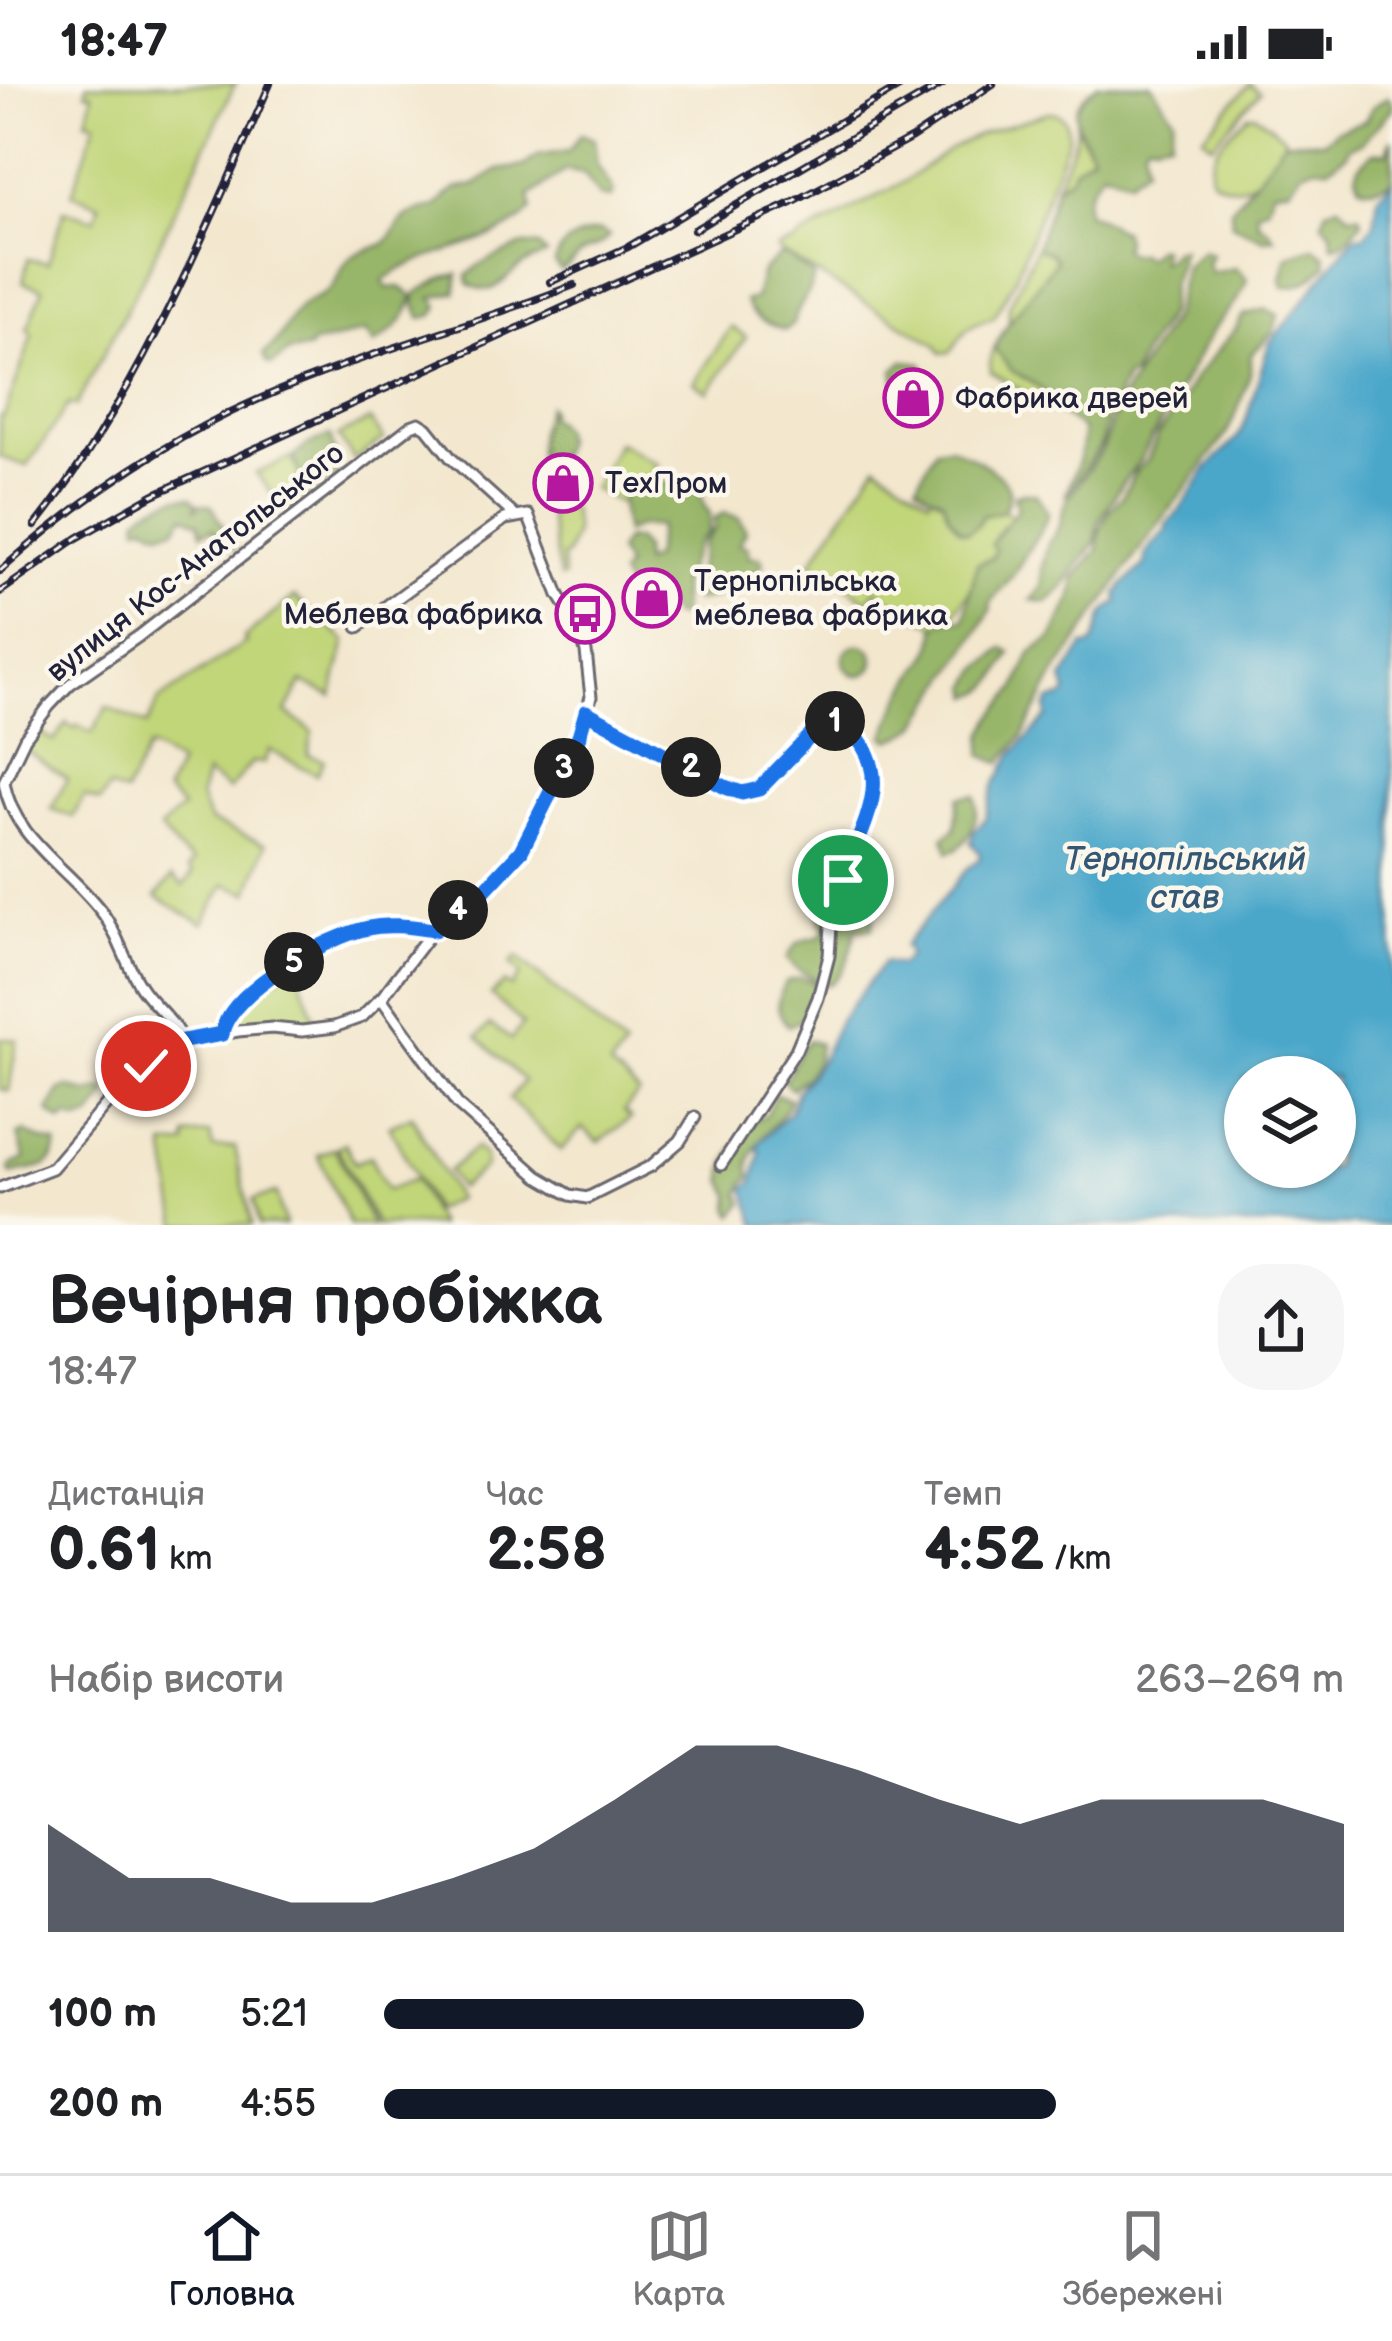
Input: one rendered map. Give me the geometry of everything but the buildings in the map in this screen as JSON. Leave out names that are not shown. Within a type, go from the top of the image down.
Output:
[{"type":"street","name":"вулиця Кос-Анатольського","points":[[182,1042],[178,1030],[137,982],[107,919],[47,857],[11,806],[4,782],[25,738],[70,684],[411,426],[419,423],[427,428],[451,458],[515,516]]},
{"type":"street","points":[[0,1188],[52,1168],[116,1093],[182,1042],[272,1028],[334,1027],[362,1017],[434,930],[479,896],[521,851],[579,736],[591,697],[580,629],[560,595],[528,515],[505,519],[358,627]]},
{"type":"street","points":[[586,712],[742,793],[759,789],[827,721],[841,723],[856,736],[870,766],[874,798],[832,911],[829,956],[818,998],[796,1050],[721,1165]]},
{"type":"street","points":[[222,1034],[223,1024],[254,989],[347,934],[394,925],[434,930]]},
{"type":"street","points":[[381,998],[458,1105],[538,1176],[570,1195],[587,1198],[651,1166],[680,1141],[695,1117]]},
{"type":"green space","points":[[87,84],[235,84],[76,406],[69,404],[27,466],[0,457],[0,416],[4,416],[33,334],[27,329],[43,289],[23,282],[28,259],[48,263],[64,210],[95,219],[100,204],[72,194],[96,122],[87,120],[93,93],[86,92]]},
{"type":"green space","points":[[1098,84],[1151,84],[1174,117],[1170,139],[1148,140],[1146,166],[1129,180],[1103,170],[1087,195],[1087,213],[1123,231],[1123,249],[1129,254],[1145,258],[1161,248],[1160,261],[1182,248],[1168,314],[1132,376],[1126,377],[1116,407],[1173,316],[1184,266],[1202,250],[1211,254],[1207,263],[1211,273],[1236,268],[1247,279],[1098,523],[1095,544],[1047,602],[1031,600],[1042,587],[1048,543],[1059,528],[1065,503],[1103,448],[1116,409],[1107,420],[1101,445],[1065,497],[1080,455],[1082,429],[1058,412],[1058,403],[1011,370],[994,348],[1056,261],[1036,248],[1056,186],[1092,154],[1076,110]]},
{"type":"green space","points":[[1250,84],[1260,92],[1212,144],[1202,136]]},
{"type":"green space","points":[[1388,97],[1392,109],[1363,142],[1349,147],[1328,168],[1301,171],[1290,188],[1273,190],[1267,207],[1257,211],[1258,223],[1274,238],[1264,239],[1232,224],[1231,209],[1284,140],[1325,141],[1337,130],[1365,121],[1372,107]]},
{"type":"green space","points":[[1049,112],[1064,120],[1068,138],[1015,279],[993,318],[971,326],[950,352],[941,353],[935,344],[777,250],[904,182],[950,149]]},
{"type":"green space","points":[[1255,114],[1285,141],[1263,172],[1246,185],[1224,185],[1211,178],[1212,159],[1220,143],[1248,115]]},
{"type":"green space","points":[[1076,126],[1092,154],[1056,186],[1075,138]]},
{"type":"green space","points":[[581,134],[594,139],[597,165],[614,192],[611,198],[599,196],[584,174],[566,170],[530,196],[532,209],[518,222],[480,241],[418,261],[383,281],[387,288],[400,287],[413,296],[404,318],[374,344],[366,332],[359,333],[313,343],[309,349],[267,363],[263,354],[297,310],[329,290],[350,258],[385,243],[406,218],[437,207],[456,189],[474,185],[499,170],[524,166],[537,156],[569,151]]},
{"type":"green space","points":[[1392,138],[1392,179],[1377,187],[1360,186],[1359,166],[1373,152],[1387,152]]},
{"type":"green space","points":[[1339,205],[1350,215],[1360,215],[1362,221],[1345,240],[1332,245],[1331,231],[1322,222],[1327,209]]},
{"type":"green space","points":[[600,231],[609,236],[606,240],[561,271],[555,263],[565,245]]},
{"type":"green space","points":[[523,245],[539,246],[546,254],[494,288],[469,284],[467,276],[479,265]]},
{"type":"green space","points":[[1314,247],[1325,255],[1326,264],[1308,281],[1284,287],[1281,279],[1287,256]]},
{"type":"green space","points":[[1036,248],[1056,261],[1009,322],[1009,306]]},
{"type":"green space","points":[[779,256],[787,256],[814,276],[793,324],[785,330],[756,316],[745,301],[755,299],[762,271]]},
{"type":"green space","points":[[458,274],[456,292],[432,298],[438,309],[421,318],[416,293]]},
{"type":"green space","points":[[1266,309],[1278,315],[1273,332],[1251,355],[1250,374],[1226,435],[1144,543],[1054,676],[1023,736],[1000,763],[982,755],[984,735],[993,717],[1016,689],[1032,652],[1052,639],[1072,598],[1075,577],[1098,550],[1100,529],[1135,472],[1147,461],[1160,431],[1243,315]]},
{"type":"green space","points":[[731,327],[746,337],[708,392],[694,383]]},
{"type":"green space","points":[[994,348],[1011,370],[1058,403],[1058,412],[991,372]]},
{"type":"green space","points":[[904,361],[922,363],[925,379],[904,385],[896,381],[894,370]]},
{"type":"green space","points":[[548,406],[563,443],[544,467],[538,441]]},
{"type":"green space","points":[[370,420],[384,439],[354,460],[338,436]]},
{"type":"green space","points":[[330,435],[341,460],[339,473],[306,501],[294,457]]},
{"type":"green space","points":[[618,442],[658,464],[633,510],[593,489]]},
{"type":"green space","points":[[949,446],[993,470],[1009,490],[1004,511],[982,516],[968,532],[960,530],[942,499],[917,484],[936,448]]},
{"type":"green space","points":[[291,458],[313,491],[286,512],[256,473]]},
{"type":"green space","points":[[877,464],[976,523],[991,502],[1017,519],[943,631],[876,590],[868,601],[811,563]]},
{"type":"green space","points":[[653,477],[671,485],[688,481],[699,488],[710,513],[709,531],[697,544],[681,584],[681,616],[674,617],[667,606],[649,602],[628,613],[627,589],[620,575],[626,567],[618,551],[625,539],[636,540],[643,549],[643,563],[654,557],[659,526],[639,526],[625,533],[622,507],[628,481]]},
{"type":"green space","points":[[1036,494],[1048,513],[1044,524],[991,601],[977,633],[917,726],[890,740],[885,736],[888,728],[931,651],[936,627],[949,619],[964,620],[977,564],[992,558],[995,550],[991,545],[1017,509],[1014,495]]},
{"type":"green space","points":[[176,497],[192,497],[195,510],[201,504],[212,506],[236,549],[227,548],[213,529],[202,533],[199,523],[185,515],[176,528],[160,531],[139,526],[138,518],[147,509]]},
{"type":"green space","points":[[557,501],[572,510],[575,532],[562,557],[564,577],[560,578],[547,508],[557,506]]},
{"type":"green space","points":[[724,513],[739,518],[746,531],[739,544],[748,547],[749,557],[760,557],[764,564],[737,586],[695,601],[702,545],[715,528],[714,519]]},
{"type":"green space","points":[[294,597],[346,641],[332,696],[302,682],[286,712],[313,732],[308,755],[324,760],[317,775],[269,750],[264,763],[252,762],[229,790],[206,774],[200,796],[209,821],[266,844],[249,893],[225,884],[203,924],[156,897],[172,877],[183,886],[193,874],[188,868],[193,862],[160,829],[182,808],[166,792],[179,764],[149,747],[125,794],[109,788],[100,802],[84,796],[73,817],[51,809],[67,779],[24,749],[36,731],[54,741],[67,723],[92,733],[107,707],[147,725],[159,700],[246,642],[244,638]]},
{"type":"green space","points":[[859,645],[870,649],[874,660],[870,671],[859,675],[848,671],[844,660],[848,649]]},
{"type":"green space","points":[[1004,648],[1011,653],[996,680],[972,696],[970,686],[978,671]]},
{"type":"green space","points":[[975,795],[972,830],[948,852],[944,837],[955,829],[959,797]]},
{"type":"green space","points":[[825,887],[831,905],[843,892],[852,893],[874,918],[872,928],[855,930],[843,969],[827,985],[787,959],[800,942],[825,932],[815,902]]},
{"type":"green space","points":[[517,957],[625,1048],[610,1067],[639,1093],[624,1111],[631,1118],[599,1142],[582,1128],[561,1150],[509,1099],[524,1081],[477,1037],[490,1025],[511,1039],[523,1024],[491,995],[504,983],[512,987],[521,974],[510,964]]},
{"type":"green space","points":[[296,965],[316,1022],[239,1023],[237,1011],[259,989]]},
{"type":"green space","points":[[787,981],[815,982],[814,998],[806,1015],[788,1026],[780,1015],[779,998]]},
{"type":"green space","points":[[0,1038],[17,1040],[9,1091],[0,1089]]},
{"type":"green space","points":[[808,1040],[819,1044],[817,1059],[792,1089],[783,1081]]},
{"type":"green space","points":[[137,1058],[139,1062],[112,1088],[107,1084],[107,1065],[112,1060]]},
{"type":"green space","points":[[68,1087],[108,1093],[91,1118],[77,1121],[69,1117],[61,1122],[48,1111]]},
{"type":"green space","points":[[775,1094],[790,1099],[752,1155],[751,1177],[740,1194],[744,1203],[734,1215],[725,1168],[752,1122],[766,1114]]},
{"type":"green space","points":[[412,1116],[457,1199],[434,1210],[389,1126]]},
{"type":"green space","points":[[25,1132],[57,1144],[55,1154],[47,1165],[12,1174],[11,1165],[25,1159],[18,1135]]},
{"type":"green space","points":[[210,1134],[213,1148],[235,1147],[252,1225],[178,1225],[165,1146],[186,1145],[187,1136]]},
{"type":"green space","points":[[345,1143],[355,1163],[370,1156],[387,1190],[415,1179],[438,1225],[376,1225],[337,1147]]},
{"type":"green space","points":[[476,1147],[485,1157],[485,1167],[459,1188],[448,1171]]},
{"type":"green space","points":[[335,1148],[372,1225],[350,1225],[318,1155]]},
{"type":"green space","points":[[276,1193],[285,1225],[259,1225],[253,1200]]},
{"type":"water","name":"Тернопільський став","points":[[1392,182],[1392,1225],[756,1225],[745,1188],[753,1182],[759,1143],[790,1112],[839,1021],[884,962],[900,965],[909,955],[904,946],[980,858],[971,843],[974,831],[986,818],[994,786],[1012,755],[1047,717],[1050,701],[1064,697],[1063,680],[1084,646],[1095,640],[1106,612],[1118,602],[1117,594],[1145,565],[1148,550],[1167,530],[1206,470],[1238,437],[1269,344],[1355,236],[1364,236],[1374,223],[1378,196]]},
{"type":"railway","points":[[35,526],[137,370],[270,84]]},
{"type":"railway","points":[[550,282],[628,247],[904,84]]},
{"type":"railway","points":[[694,230],[943,84]]},
{"type":"railway","points":[[0,592],[77,538],[153,495],[792,203],[912,138],[993,84]]},
{"type":"railway","points":[[0,571],[121,475],[222,417],[335,368],[574,285]]},
{"type":"place","name":"Фабрика дверей","points":[[913,398]]},
{"type":"place","name":"ТехПром","points":[[563,483]]},
{"type":"place","name":"Тернопільська меблева фабрика","points":[[652,598]]},
{"type":"place","name":"Меблева фабрика","points":[[585,614]]},
{"type":"route","points":[[146,1066],[178,1042],[222,1034],[223,1024],[254,989],[347,934],[394,925],[434,930],[479,896],[521,851],[579,736],[586,712],[742,793],[759,789],[822,724],[841,723],[866,752],[874,798],[843,880]]}]
